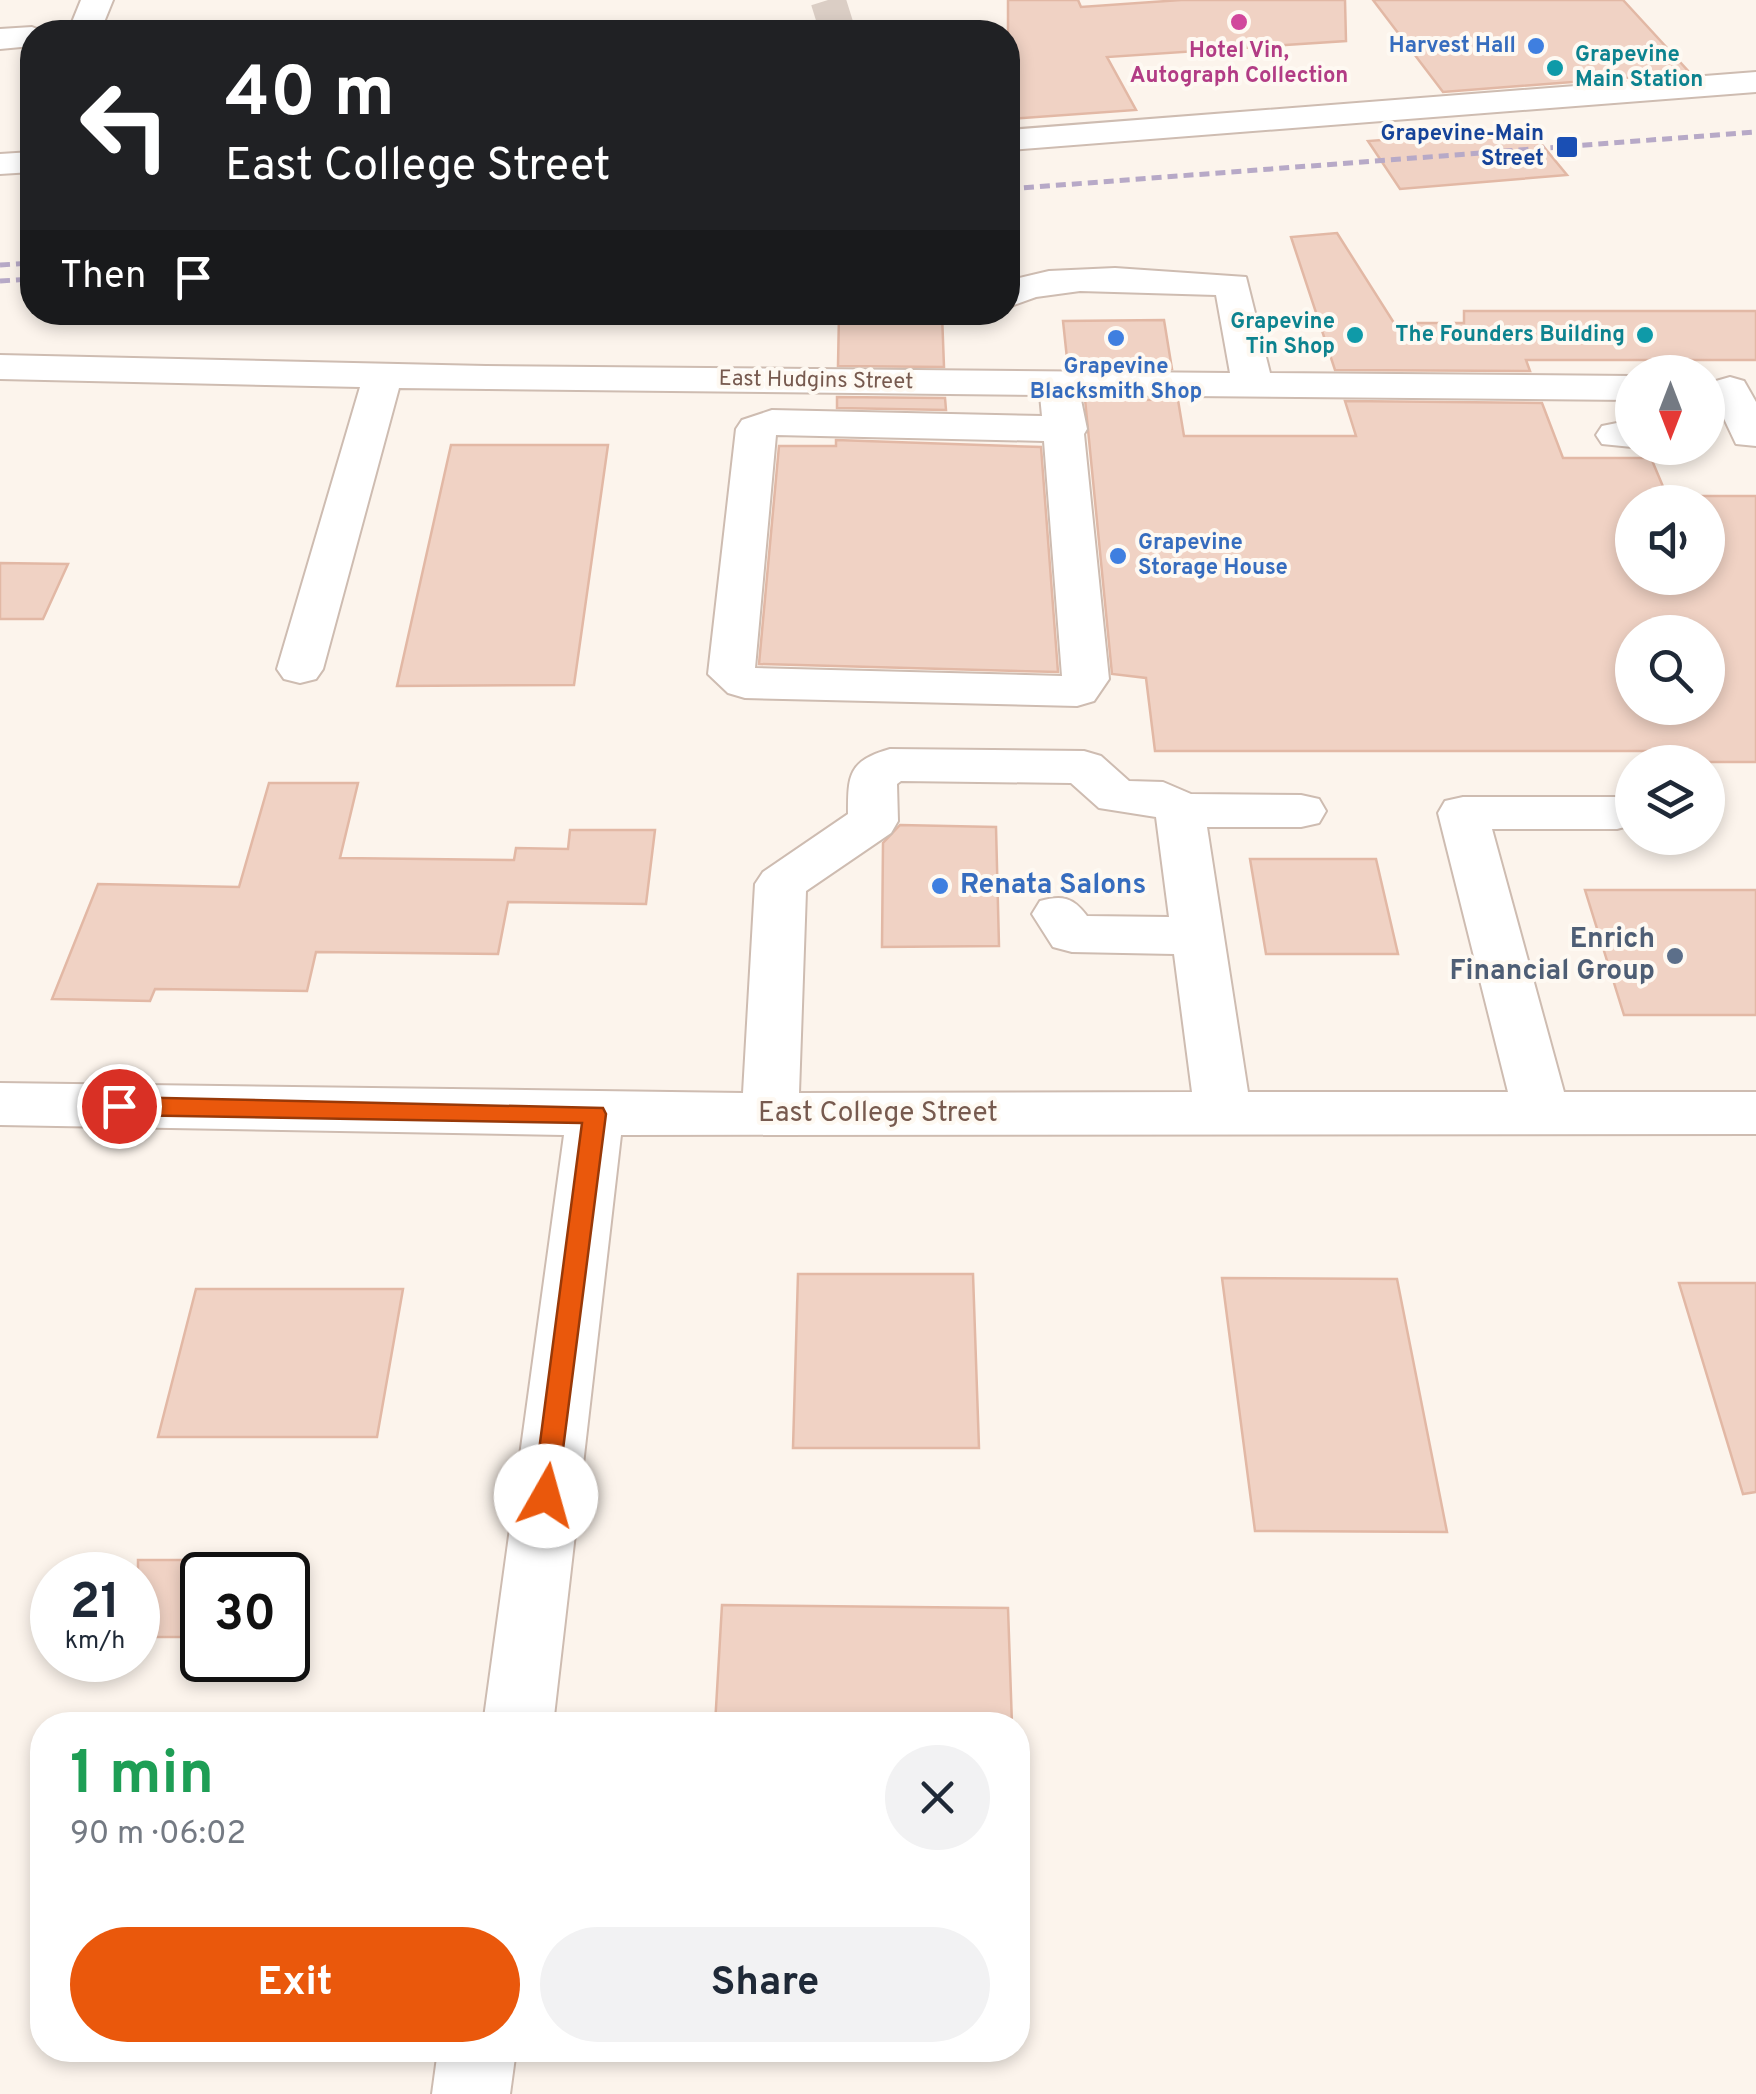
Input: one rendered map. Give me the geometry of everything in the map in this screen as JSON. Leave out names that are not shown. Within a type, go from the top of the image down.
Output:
[{"type":"street","points":[[1020,139],[1756,82]]},
{"type":"street","points":[[1020,307],[1033,283],[1165,280],[1233,286],[1252,384]]},
{"type":"street","name":"East Hudgins Street","points":[[0,367],[383,375],[1005,334],[1060,383],[1615,388]]},
{"type":"street","points":[[300,669],[383,375]]},
{"type":"street","points":[[1060,383],[1067,428],[1086,679],[1078,691],[745,683],[731,674],[756,430],[772,422],[1067,428]]},
{"type":"street","points":[[1725,435],[1753,435],[1731,388]]},
{"type":"street","points":[[770,1114],[781,884],[873,821],[872,778],[890,765],[1084,767],[1116,798],[1163,798],[1180,810],[1301,811]]},
{"type":"street","points":[[1180,810],[1223,1113]]},
{"type":"street","points":[[1541,1113],[1464,813],[1615,813]]},
{"type":"street","points":[[1058,914],[1072,934],[1197,936]]},
{"type":"street","name":"East College Street","points":[[0,1104],[594,1114],[1756,1113]]},
{"type":"street","points":[[520,1712],[594,1114]]},
{"type":"street","points":[[471,2094],[475,2062]]},
{"type":"building","points":[[1008,0],[1078,0],[1081,7],[1181,0],[1345,0],[1346,41],[1107,57],[1136,110],[1020,118],[1020,20],[1008,20]]},
{"type":"building","name":"Harvest Hall","points":[[1373,0],[1623,0],[1690,73],[1443,92]]},
{"type":"building","points":[[1529,129],[1567,175],[1400,189],[1368,141]]},
{"type":"building","points":[[1337,233],[1394,323],[1464,323],[1464,311],[1756,311],[1756,360],[1725,360],[1725,355],[1615,355],[1615,360],[1526,360],[1530,371],[1335,370],[1291,237]]},
{"type":"building","name":"Grapevine Blacksmith Shop","points":[[1164,320],[1172,369],[1068,368],[1063,321]]},
{"type":"building","points":[[839,325],[942,325],[944,367],[838,366]]},
{"type":"building","points":[[837,397],[945,398],[946,410],[837,408]]},
{"type":"building","points":[[1085,399],[1178,400],[1184,436],[1356,436],[1345,401],[1542,403],[1563,458],[1615,458],[1615,465],[1654,465],[1662,485],[1615,485],[1615,595],[1725,595],[1725,496],[1756,496],[1756,762],[1725,762],[1725,745],[1615,745],[1615,751],[1155,751],[1146,678],[1112,674]]},
{"type":"building","points":[[836,440],[1041,447],[1058,672],[759,664],[779,446],[836,446]]},
{"type":"building","points":[[451,445],[608,445],[574,685],[397,686]]},
{"type":"building","points":[[0,563],[68,564],[43,619],[0,619]]},
{"type":"building","points":[[269,783],[358,783],[340,858],[514,860],[516,848],[568,849],[570,830],[655,830],[646,904],[508,902],[498,954],[316,952],[307,991],[155,989],[150,1001],[52,999],[98,884],[239,887]]},
{"type":"building","name":"Renata Salons","points":[[900,825],[996,827],[999,946],[882,947],[883,843]]},
{"type":"building","points":[[1250,859],[1376,859],[1398,954],[1266,954]]},
{"type":"building","points":[[1585,890],[1756,890],[1756,1015],[1624,1015]]},
{"type":"building","points":[[798,1274],[973,1274],[979,1448],[793,1448]]},
{"type":"building","points":[[1222,1278],[1397,1279],[1447,1532],[1255,1531]]},
{"type":"building","points":[[1679,1283],[1756,1283],[1756,1492],[1743,1494]]},
{"type":"building","points":[[196,1289],[403,1289],[377,1437],[158,1437]]},
{"type":"building","points":[[160,1560],[180,1560],[180,1637],[160,1637]]},
{"type":"building","points":[[722,1605],[1008,1608],[1012,1712],[716,1712]]},
{"type":"tunnel","points":[[828,0],[834,20]]},
{"type":"railway","points":[[1020,188],[1756,132]]},
{"type":"railway","points":[[0,265],[20,264]]},
{"type":"railway","points":[[0,281],[20,280]]},
{"type":"place","name":"Hotel Vin, Autograph Collection","points":[[1239,22]]},
{"type":"place","name":"Harvest Hall","points":[[1536,46]]},
{"type":"place","name":"Grapevine Main Station","points":[[1555,68]]},
{"type":"place","name":"Grapevine-Main Street","points":[[1567,147]]},
{"type":"place","name":"Grapevine Tin Shop","points":[[1355,335]]},
{"type":"place","name":"The Founders Building","points":[[1645,335]]},
{"type":"place","name":"Grapevine Blacksmith Shop","points":[[1116,338]]},
{"type":"place","name":"Grapevine Storage House","points":[[1118,556]]},
{"type":"place","name":"Renata Salons","points":[[940,886]]},
{"type":"place","name":"Enrich Financial Group","points":[[1675,956]]},
{"type":"route","points":[[119,1106],[594,1114],[546,1496]]}]
